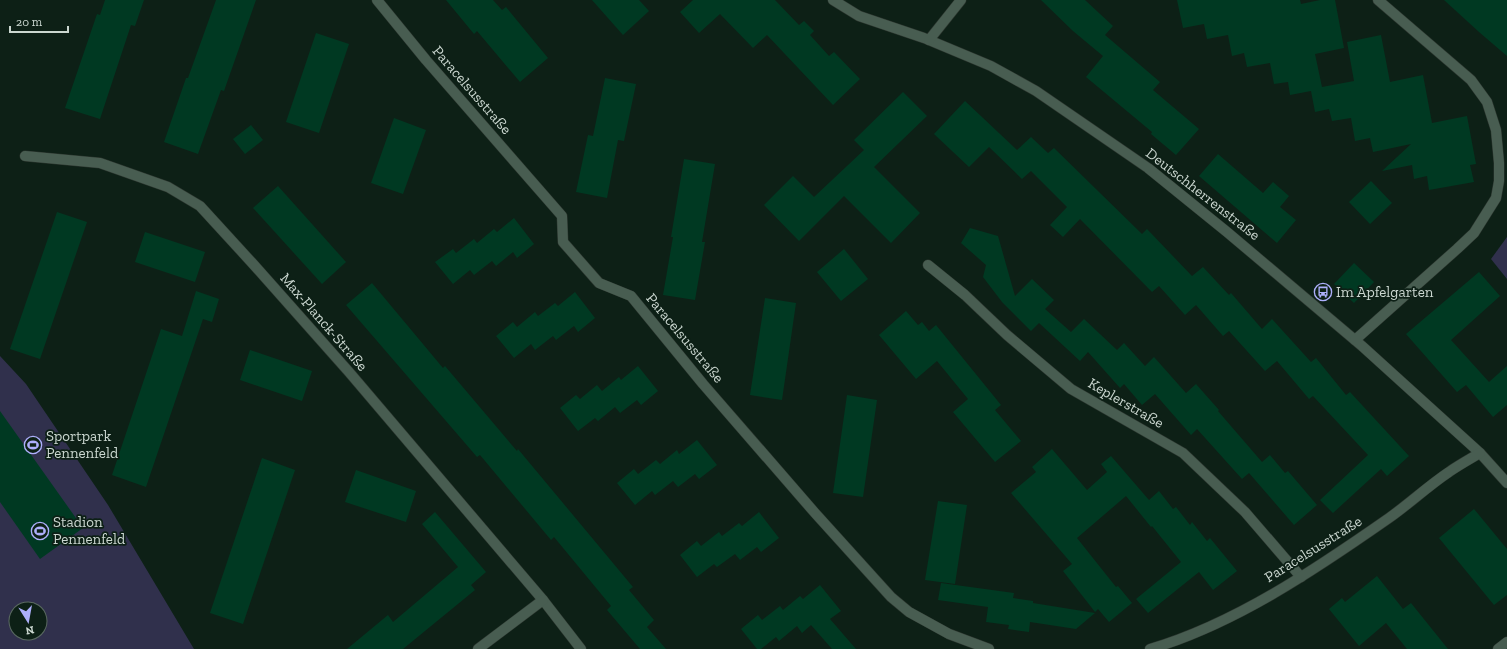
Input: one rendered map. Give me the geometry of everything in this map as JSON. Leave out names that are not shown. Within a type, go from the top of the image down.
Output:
[{"type":"street","name":"Paracelsusstraße","points":[[377,0],[431,66],[562,216],[563,242],[599,283],[631,296],[703,384],[815,513],[891,597],[909,612],[948,634],[989,649]]},
{"type":"street","name":"Deutschherrenstraße","points":[[833,0],[859,16],[929,40],[991,66],[1036,91],[1148,168],[1227,232],[1355,340],[1480,453],[1507,483]]},
{"type":"street","points":[[929,40],[961,0]]},
{"type":"street","points":[[1355,340],[1474,233],[1496,198],[1499,181],[1496,130],[1487,102],[1471,80],[1378,0]]},
{"type":"street","name":"Max-Planck-Straße","points":[[25,156],[100,163],[168,187],[200,206],[344,368],[543,600],[581,649]]},
{"type":"street","name":"Keplerstraße","points":[[928,265],[966,295],[1007,335],[1071,389],[1183,453],[1245,512],[1301,577]]},
{"type":"street","name":"Paracelsusstraße","points":[[1150,649],[1192,635],[1226,619],[1301,577],[1390,517],[1449,471],[1480,453]]},
{"type":"street","points":[[478,649],[543,600]]},
{"type":"street","points":[[1498,649],[1507,642]]},
{"type":"shaded area","points":[[1507,237],[1507,279],[1491,259]]},
{"type":"shaded area","name":"Sportpark Pennenfeld","points":[[0,356],[26,384],[108,505],[194,649],[0,649]]},
{"type":"building","points":[[105,0],[144,0],[135,26],[131,25],[100,119],[65,108],[97,14],[100,15]]},
{"type":"building","points":[[216,0],[256,0],[224,91],[221,90],[198,154],[164,142],[186,78],[188,78]]},
{"type":"building","points":[[446,0],[493,0],[502,10],[506,7],[548,58],[520,82],[477,31],[474,34]]},
{"type":"building","points":[[592,0],[639,0],[649,11],[623,35]]},
{"type":"building","points":[[693,0],[775,0],[799,25],[804,21],[814,31],[810,35],[829,56],[834,52],[860,79],[833,105],[767,35],[753,48],[720,14],[699,33],[680,12]]},
{"type":"building","points":[[1041,0],[1085,0],[1113,26],[1105,35],[1160,82],[1153,90],[1199,129],[1176,155],[1151,134],[1152,132],[1086,77],[1103,56],[1073,31]]},
{"type":"building","points":[[1177,0],[1300,0],[1301,4],[1320,0],[1335,0],[1344,48],[1315,54],[1322,87],[1354,81],[1347,42],[1381,35],[1390,82],[1423,75],[1432,123],[1467,116],[1476,164],[1470,165],[1474,182],[1429,190],[1427,176],[1414,179],[1412,165],[1382,171],[1411,144],[1373,152],[1370,138],[1355,141],[1351,118],[1332,121],[1329,109],[1315,112],[1311,91],[1290,95],[1288,82],[1274,84],[1270,63],[1247,67],[1244,53],[1232,56],[1228,35],[1207,39],[1204,24],[1183,28]]},
{"type":"building","points":[[1444,0],[1507,0],[1507,56],[1479,32]]},
{"type":"building","points":[[316,33],[349,44],[319,133],[286,122]]},
{"type":"building","points":[[605,78],[636,84],[624,141],[618,140],[607,198],[576,192],[588,135],[593,136]]},
{"type":"building","points":[[903,92],[927,116],[874,167],[920,213],[891,243],[844,196],[799,241],[764,205],[793,176],[814,197],[864,150],[854,140]]},
{"type":"building","points":[[965,101],[1017,150],[1031,137],[1048,153],[1054,148],[1142,234],[1147,229],[1192,276],[1203,267],[1229,295],[1231,293],[1262,329],[1272,319],[1311,362],[1316,358],[1346,395],[1350,392],[1409,456],[1387,476],[1381,469],[1333,513],[1320,500],[1368,455],[1313,396],[1309,399],[1277,361],[1265,371],[1229,331],[1223,336],[1196,305],[1185,315],[1159,286],[1152,292],[1080,219],[1063,237],[1050,225],[1067,207],[1031,171],[1022,179],[989,147],[969,167],[934,134]]},
{"type":"building","points":[[394,118],[426,130],[403,194],[371,183]]},
{"type":"building","points":[[251,125],[263,140],[245,154],[233,139]]},
{"type":"building","points":[[1218,154],[1263,193],[1273,182],[1289,196],[1280,207],[1296,220],[1277,243],[1199,176]]},
{"type":"building","points":[[684,159],[715,164],[702,242],[705,242],[695,300],[663,295]]},
{"type":"building","points":[[1371,181],[1392,203],[1370,224],[1349,202]]},
{"type":"building","points":[[278,186],[346,262],[322,284],[253,208]]},
{"type":"building","points":[[57,212],[87,222],[40,359],[10,349]]},
{"type":"building","points":[[514,218],[534,244],[517,258],[513,252],[496,266],[492,261],[474,275],[470,270],[453,284],[435,262],[453,249],[456,253],[474,239],[477,243],[494,229],[497,232]]},
{"type":"building","points":[[970,228],[998,236],[1015,296],[1032,279],[1054,300],[1045,309],[1071,332],[1084,319],[1117,350],[1124,343],[1145,366],[1154,357],[1186,393],[1196,384],[1262,462],[1270,455],[1285,473],[1288,471],[1317,505],[1294,525],[1249,473],[1242,479],[1197,429],[1191,435],[1155,394],[1142,405],[1124,384],[1120,388],[1088,352],[1080,361],[1039,323],[1031,331],[1002,302],[983,277],[986,265],[961,243]]},
{"type":"building","points":[[145,232],[205,252],[195,282],[135,262]]},
{"type":"building","points":[[844,249],[868,279],[841,301],[817,272]]},
{"type":"building","points":[[1354,263],[1374,282],[1354,303],[1334,284]]},
{"type":"building","points":[[1479,272],[1500,296],[1451,340],[1489,382],[1507,366],[1507,405],[1493,417],[1466,385],[1457,392],[1406,334]]},
{"type":"building","points":[[372,283],[443,368],[445,366],[517,451],[518,449],[633,587],[629,590],[654,620],[647,627],[666,649],[640,649],[607,610],[611,606],[554,537],[551,540],[480,455],[477,457],[346,305]]},
{"type":"building","points":[[196,291],[219,299],[212,322],[203,319],[146,487],[112,475],[161,329],[182,336]]},
{"type":"building","points":[[575,292],[595,318],[578,332],[574,326],[556,340],[553,336],[535,350],[531,344],[514,358],[496,336],[513,322],[517,327],[535,312],[538,316],[555,303],[558,306]]},
{"type":"building","points":[[765,298],[796,303],[782,400],[750,395]]},
{"type":"building","points":[[906,311],[918,325],[922,322],[929,331],[936,325],[1001,405],[995,410],[1021,441],[995,462],[953,412],[968,399],[937,361],[916,379],[879,335]]},
{"type":"building","points":[[250,350],[312,371],[302,401],[240,380]]},
{"type":"building","points":[[638,366],[658,391],[641,405],[637,400],[620,413],[615,407],[598,421],[595,418],[578,431],[560,408],[576,395],[580,399],[597,385],[602,391],[619,377],[621,380]]},
{"type":"building","points":[[847,395],[877,400],[863,497],[833,493]]},
{"type":"building","points":[[0,411],[83,528],[40,559],[0,502]]},
{"type":"building","points":[[697,440],[717,465],[699,479],[695,474],[678,487],[673,481],[655,495],[652,491],[635,505],[617,483],[634,469],[638,474],[656,460],[660,464],[677,450],[679,454]]},
{"type":"building","points":[[1052,449],[1087,490],[1107,472],[1101,464],[1111,456],[1149,500],[1159,491],[1173,509],[1176,507],[1190,525],[1192,522],[1207,541],[1210,538],[1237,571],[1213,590],[1199,572],[1148,613],[1136,599],[1181,562],[1126,496],[1077,538],[1116,587],[1118,586],[1132,603],[1109,622],[1098,609],[1095,612],[1063,571],[1072,564],[1011,493],[1036,472],[1032,467]]},
{"type":"building","points":[[262,458],[295,470],[243,624],[210,613]]},
{"type":"building","points":[[356,470],[416,491],[406,522],[345,502]]},
{"type":"building","points":[[938,501],[967,505],[955,584],[925,580]]},
{"type":"building","points":[[1474,509],[1507,549],[1507,595],[1494,605],[1439,538]]},
{"type":"building","points":[[435,512],[486,572],[471,585],[475,590],[403,649],[347,649],[388,615],[393,622],[458,567],[422,524]]},
{"type":"building","points":[[759,512],[779,538],[761,552],[757,547],[740,560],[735,554],[717,567],[714,564],[697,577],[680,555],[697,541],[701,546],[719,532],[722,536],[739,523],[742,526]]},
{"type":"building","points":[[1377,576],[1403,609],[1411,603],[1448,649],[1407,649],[1386,623],[1359,646],[1329,609],[1342,598],[1345,602]]},
{"type":"building","points":[[941,583],[1014,593],[1013,598],[1033,601],[1033,603],[1095,613],[1076,629],[1030,622],[1029,632],[1008,629],[1009,625],[986,622],[988,607],[938,600]]},
{"type":"building","points":[[820,585],[841,611],[830,619],[856,649],[832,649],[811,625],[802,633],[797,626],[779,641],[776,637],[761,649],[757,649],[741,629],[758,615],[762,620],[780,606],[783,610],[800,596],[803,599]]},
{"type":"place","name":"Im Apfelgarten","points":[[1323,292]]},
{"type":"place","name":"Sportpark Pennenfeld","points":[[33,445]]},
{"type":"place","name":"Stadion Pennenfeld","points":[[40,531]]}]
